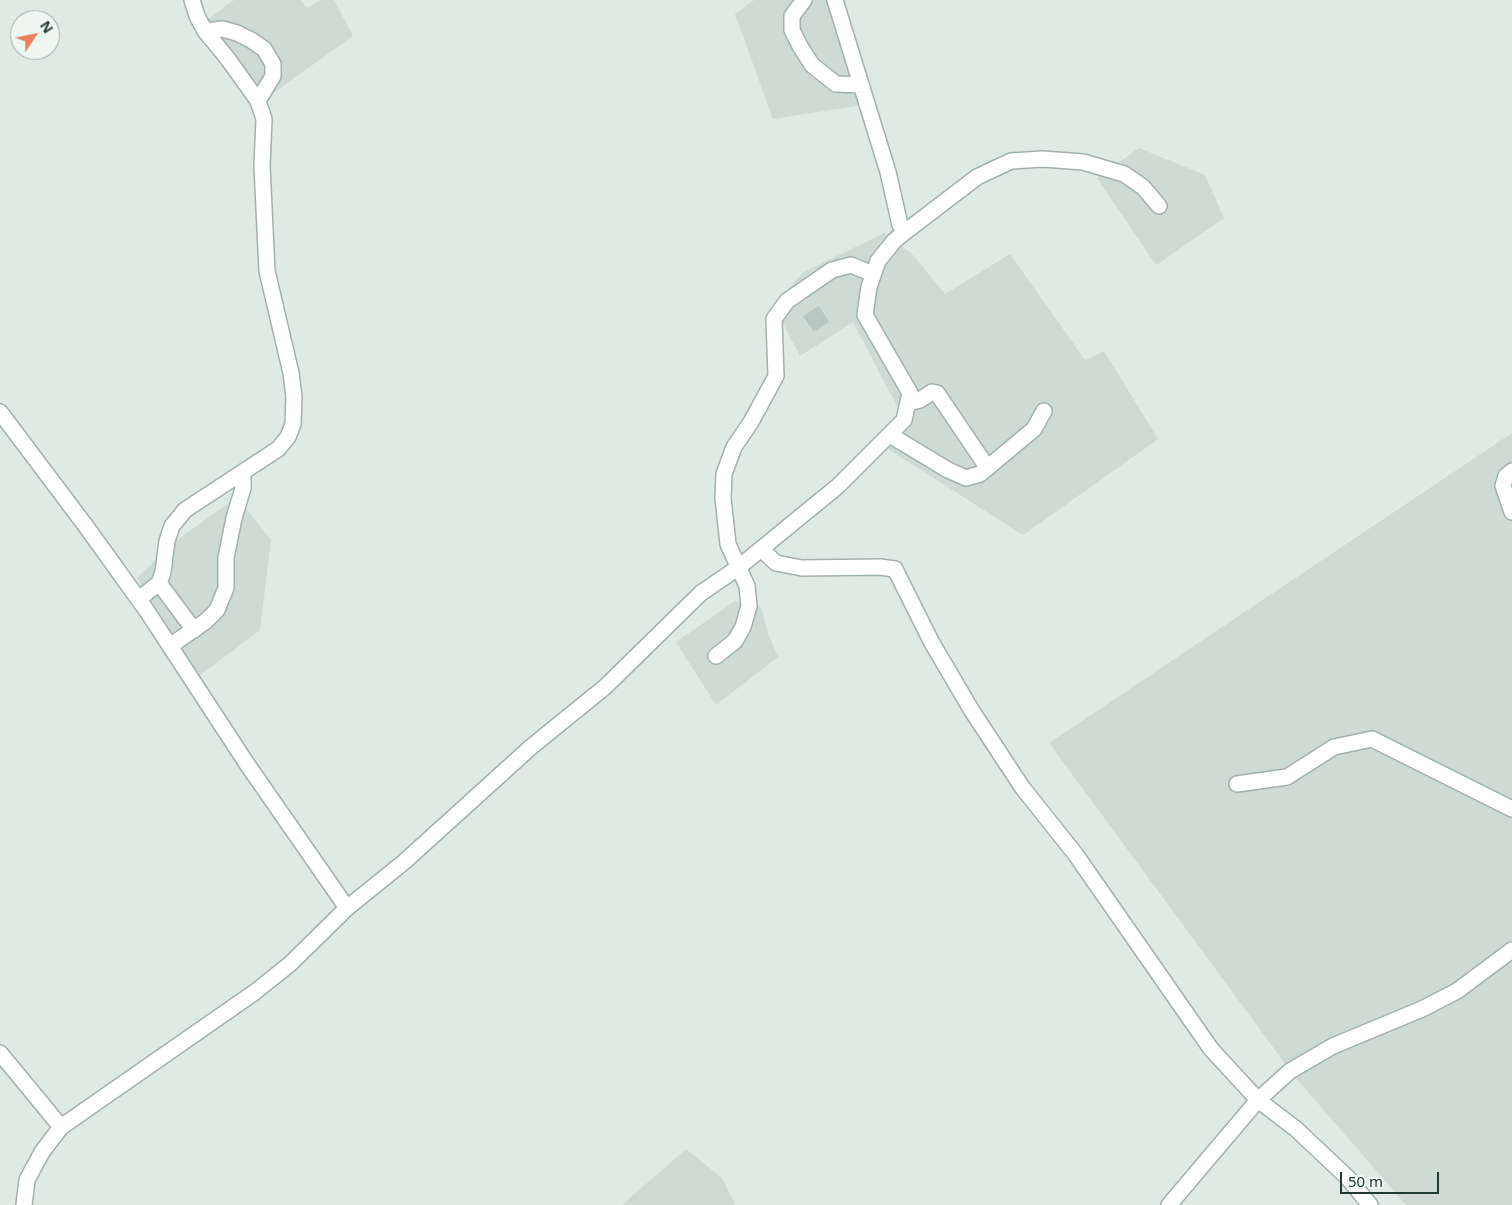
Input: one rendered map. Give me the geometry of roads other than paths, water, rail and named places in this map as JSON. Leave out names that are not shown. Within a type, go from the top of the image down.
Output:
[{"type":"lane","points":[[139,599],[159,583],[167,541],[172,526],[184,510],[278,449],[288,437],[293,424],[294,397],[291,373],[267,271],[262,166],[264,118],[258,101],[205,31],[197,16],[192,0]]},
{"type":"lane","points":[[804,0],[792,16],[792,30],[812,64],[836,84],[861,85]]},
{"type":"lane","points":[[835,0],[888,172],[900,225],[905,232]]},
{"type":"lane","points":[[205,31],[223,29],[237,33],[252,40],[264,49],[272,64],[273,76],[258,101]]},
{"type":"lane","points":[[24,1205],[27,1180],[42,1152],[61,1127],[254,992],[290,964],[347,908],[404,862],[530,747],[605,687],[701,593],[739,567],[838,486],[904,420],[910,393],[865,315],[869,287],[878,261],[894,241],[977,177],[1011,162],[1043,159],[1083,162],[1124,174],[1143,187],[1158,206]]},
{"type":"lane","points":[[716,656],[735,641],[743,627],[749,606],[746,586],[728,544],[723,498],[724,474],[734,447],[751,422],[776,376],[774,319],[787,300],[832,270],[851,265],[873,274]]},
{"type":"lane","points":[[908,403],[920,400],[932,392],[937,393],[987,468]]},
{"type":"lane","points":[[890,435],[948,470],[966,478],[980,474],[1034,429],[1044,411]]},
{"type":"lane","points":[[0,412],[86,525],[139,599],[247,764],[347,908]]},
{"type":"lane","points":[[1512,471],[1506,476],[1502,486],[1512,512]]},
{"type":"lane","points":[[170,646],[206,621],[217,610],[226,588],[226,558],[234,518],[243,488],[243,472]]},
{"type":"lane","points":[[761,549],[776,563],[802,568],[880,567],[895,569],[932,643],[972,711],[1022,787],[1076,855],[1211,1049],[1258,1100],[1296,1128],[1347,1178],[1370,1205]]},
{"type":"lane","points":[[159,583],[194,630]]},
{"type":"lane","points":[[1237,784],[1287,777],[1334,747],[1372,739],[1512,809]]},
{"type":"lane","points":[[1169,1205],[1258,1100],[1290,1070],[1333,1046],[1422,1009],[1457,991],[1512,950]]},
{"type":"lane","points":[[0,1053],[61,1127]]}]
